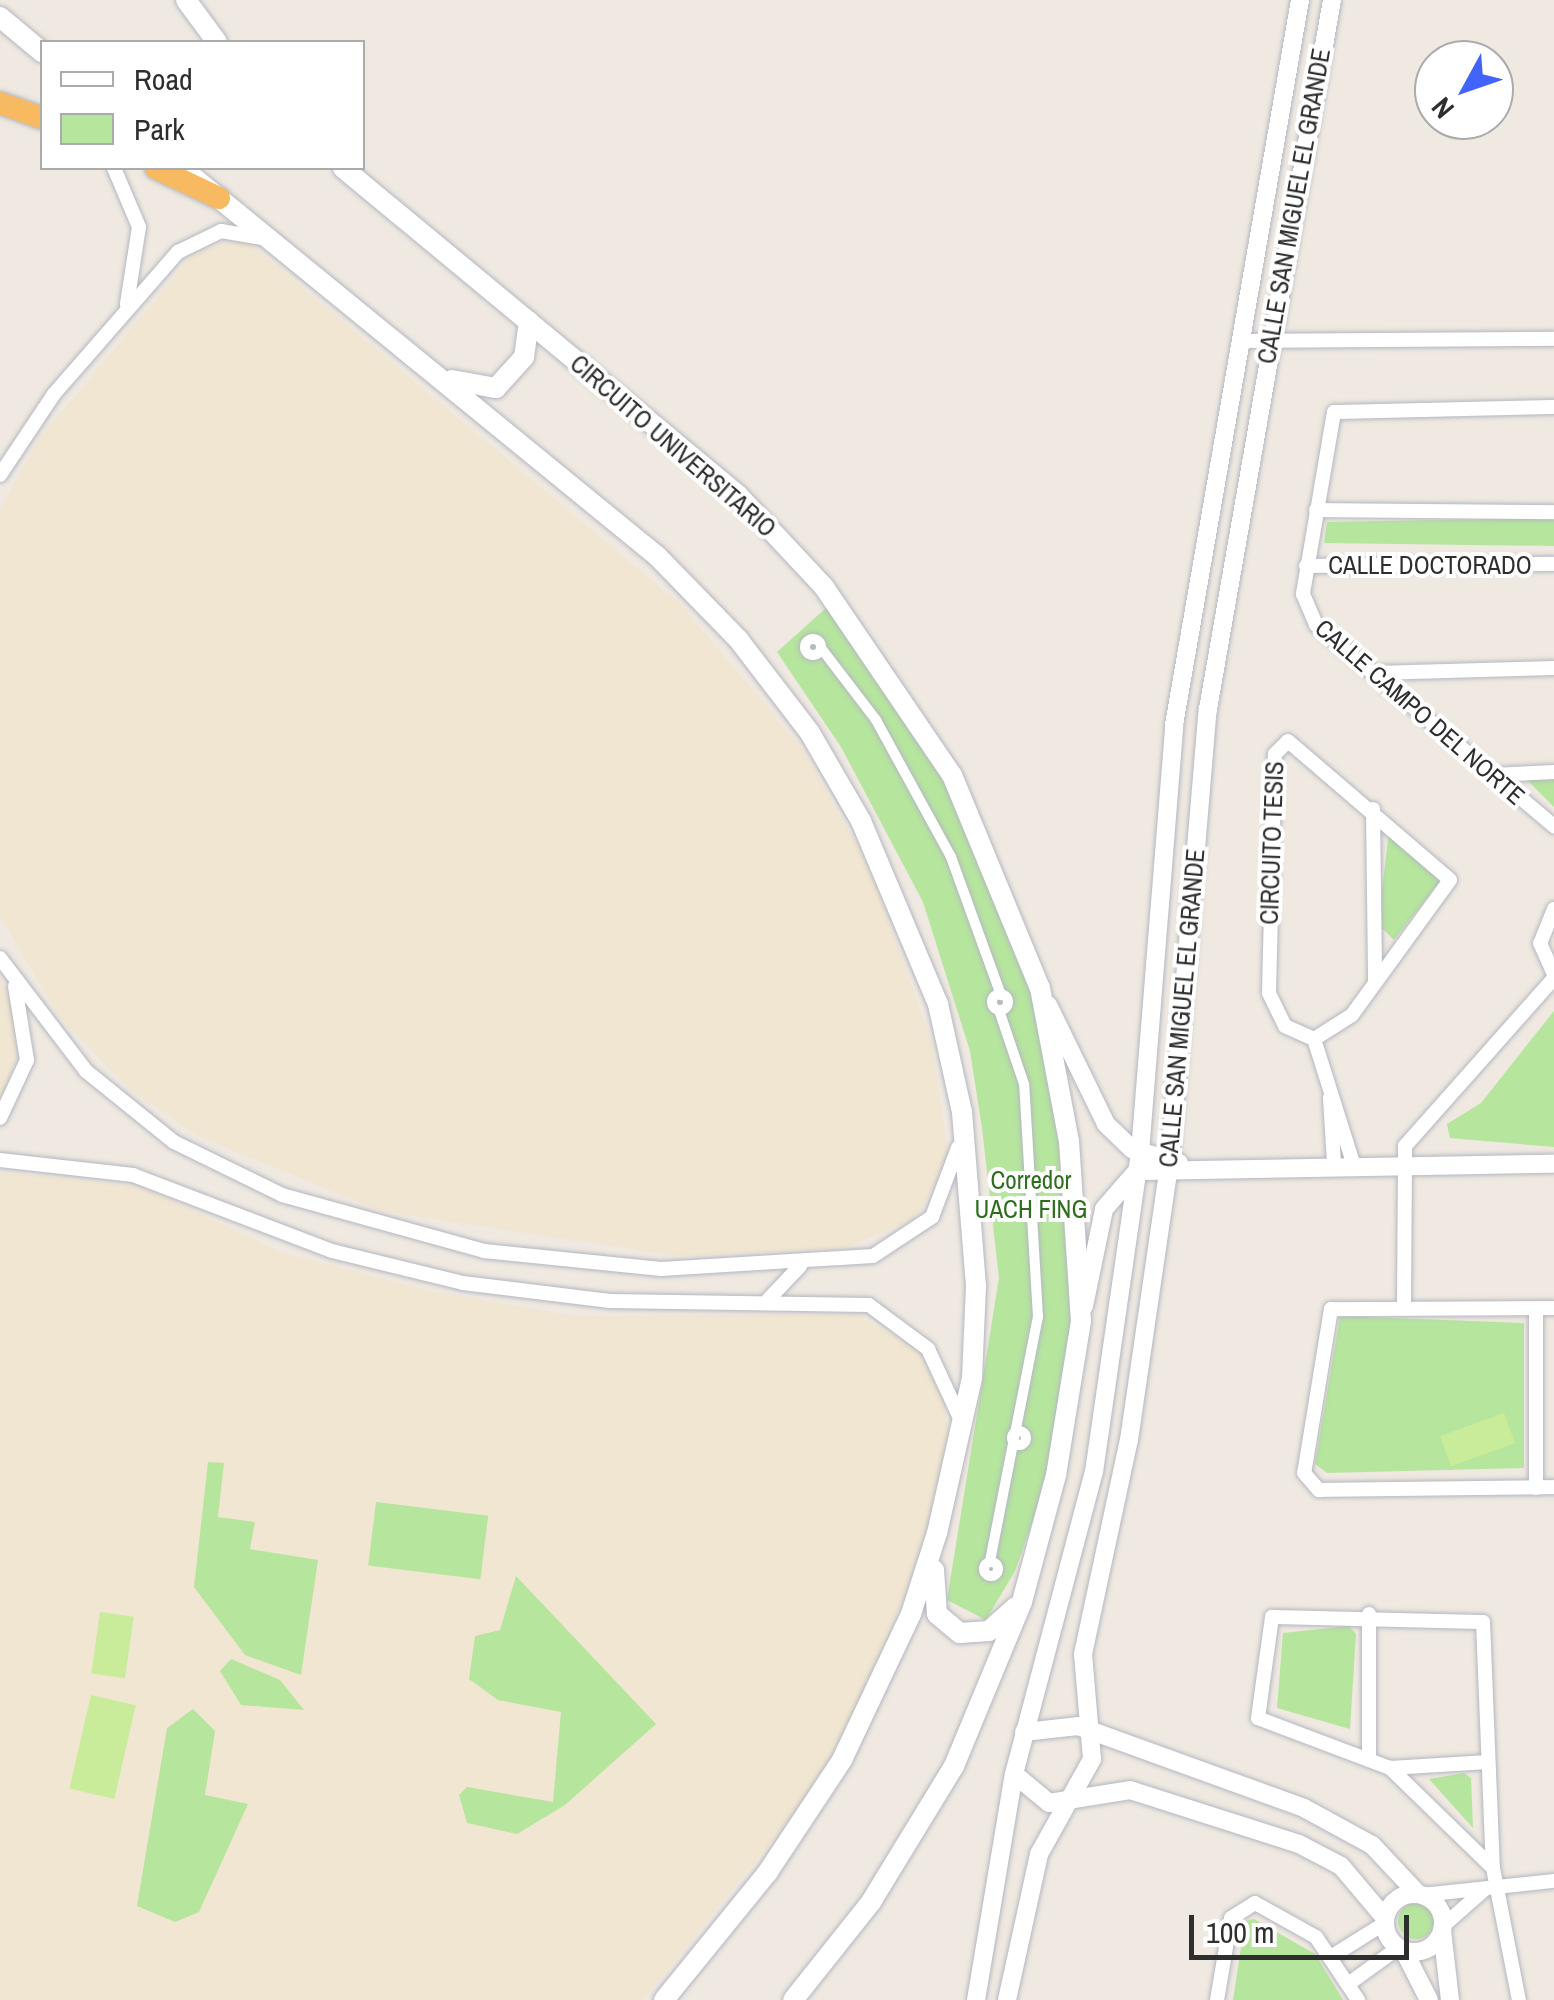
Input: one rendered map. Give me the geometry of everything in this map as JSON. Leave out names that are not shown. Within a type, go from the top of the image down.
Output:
[{"type":"highway","points":[[0,103],[40,117]]},
{"type":"highway","points":[[160,170],[219,198]]},
{"type":"main road","points":[[186,0],[216,40]]},
{"type":"main road","points":[[0,17],[40,50]]},
{"type":"main road","points":[[184,170],[657,556],[738,639],[810,733],[921,954],[962,1112],[976,1286],[963,1429],[937,1534],[887,1670],[834,1774],[664,2000]]},
{"type":"main road","name":"CIRCUITO UNIVERSITARIO","points":[[345,170],[738,495],[860,631],[974,818],[1040,988],[1069,1141],[1081,1321],[1056,1475],[1022,1602],[927,1814],[793,2000]]},
{"type":"main road","points":[[436,376],[491,392],[524,357],[530,321]]},
{"type":"main road","points":[[937,1534],[934,1605],[951,1629],[980,1634],[1022,1602]]},
{"type":"street","name":"CALLE SAN MIGUEL EL GRANDE","points":[[976,2000],[1014,1774],[1088,1506],[1139,1162],[1174,725],[1300,0]]},
{"type":"street","name":"CALLE SAN MIGUEL EL GRANDE","points":[[1007,2000],[1028,1886],[1092,1759],[1082,1654],[1129,1440],[1174,1165],[1203,744],[1268,341],[1332,0]]},
{"type":"street","points":[[115,170],[140,227],[127,304]]},
{"type":"street","points":[[0,475],[127,304],[193,240],[227,230],[268,239]]},
{"type":"street","points":[[1242,340],[1554,338]]},
{"type":"street","name":"CALLE CAMPO DEL NORTE","points":[[1554,408],[1334,412],[1306,566],[1309,617],[1554,826]]},
{"type":"street","points":[[1316,510],[1554,512]]},
{"type":"street","name":"CALLE DOCTORADO","points":[[1306,566],[1554,564]]},
{"type":"street","points":[[821,648],[876,720],[950,857],[1001,995],[1008,1002],[1000,1010],[1024,1084],[1021,1134],[1037,1200],[1038,1317],[1022,1372],[1022,1431],[990,1561]]},
{"type":"street","points":[[1375,672],[1554,668]]},
{"type":"street","name":"CIRCUITO TESIS","points":[[1294,743],[1373,808],[1450,880],[1375,983],[1352,1015],[1314,1039],[1285,1026],[1269,993],[1278,745],[1294,743]]},
{"type":"street","points":[[1493,775],[1554,772]]},
{"type":"street","points":[[1373,808],[1375,983]]},
{"type":"street","points":[[1404,1305],[1403,1163],[1415,1131],[1554,976],[1540,942],[1554,909]]},
{"type":"street","points":[[0,958],[64,1044],[110,1095],[174,1142],[248,1182],[376,1227],[589,1266],[801,1266],[873,1256],[918,1231],[948,1193],[962,1112]]},
{"type":"street","points":[[0,1118],[28,1049],[11,976]]},
{"type":"street","points":[[1040,988],[1093,1104],[1139,1162],[1554,1164]]},
{"type":"street","points":[[1314,1039],[1344,1163]]},
{"type":"street","points":[[28,1049],[64,1044]]},
{"type":"street","points":[[5,1157],[133,1174],[332,1251],[462,1282],[610,1301],[854,1302],[896,1319],[939,1364],[963,1429]]},
{"type":"street","points":[[1081,1321],[1104,1209],[1139,1162]]},
{"type":"street","points":[[766,1302],[801,1266]]},
{"type":"street","points":[[1554,1308],[1404,1305],[1326,1312],[1307,1481],[1319,1490],[1554,1487]]},
{"type":"street","points":[[1536,1308],[1536,1488]]},
{"type":"street","points":[[1369,1614],[1369,1755]]},
{"type":"street","points":[[1493,1868],[1390,1768],[1369,1755],[1269,1724],[1255,1712],[1272,1617],[1369,1614],[1483,1622],[1493,1868],[1491,1887],[1519,2000]]},
{"type":"street","points":[[1024,1732],[1090,1730],[1326,1817],[1387,1857],[1443,1928],[1450,2000]]},
{"type":"street","points":[[1390,1768],[1488,1762]]},
{"type":"street","points":[[1014,1774],[1049,1803],[1130,1790],[1298,1844],[1341,1866],[1385,1921],[1429,2000]]},
{"type":"street","points":[[1334,1956],[1385,1921],[1400,1897],[1554,1882]]},
{"type":"street","points":[[1351,1982],[1401,1949],[1428,1949],[1443,1928],[1491,1887]]},
{"type":"street","points":[[1218,2000],[1229,1926],[1247,1904],[1284,1914],[1334,1956],[1358,2000]]},
{"type":"shaded area","points":[[244,239],[680,604],[800,746],[870,868],[932,1044],[949,1162],[914,1219],[844,1248],[678,1256],[381,1211],[196,1135],[131,1090],[60,1018],[0,916],[0,509],[40,438],[195,252]]},
{"type":"shaded area","points":[[0,977],[24,1035],[0,1106]]},
{"type":"shaded area","points":[[0,1172],[142,1187],[284,1253],[431,1291],[574,1316],[855,1314],[917,1348],[941,1383],[950,1444],[930,1530],[874,1672],[813,1790],[643,2000],[0,2000]]},
{"type":"green space","points":[[1554,518],[1554,546],[1324,543],[1327,522]]},
{"type":"green space","name":"Corredor UACH FING","points":[[827,607],[910,715],[969,825],[1038,1010],[1063,1130],[1072,1318],[1054,1460],[1015,1571],[986,1620],[947,1600],[999,1278],[970,1051],[923,902],[841,747],[777,652]]},
{"type":"green space","points":[[1554,776],[1554,807],[1527,780]]},
{"type":"green space","points":[[1389,832],[1442,879],[1394,940],[1378,924]]},
{"type":"green space","points":[[1554,1011],[1554,1147],[1450,1138],[1447,1124],[1481,1103]]},
{"type":"green space","points":[[1340,1316],[1524,1323],[1524,1468],[1327,1473],[1315,1464]]},
{"type":"green space","points":[[1504,1413],[1515,1443],[1451,1466],[1440,1436]]},
{"type":"green space","points":[[208,1462],[224,1463],[218,1517],[255,1522],[250,1549],[318,1560],[301,1675],[245,1655],[194,1587]]},
{"type":"green space","points":[[376,1502],[488,1516],[480,1579],[368,1566]]},
{"type":"green space","points":[[516,1576],[656,1724],[565,1805],[517,1834],[467,1823],[459,1795],[467,1787],[553,1802],[561,1712],[498,1700],[469,1679],[475,1636],[500,1630]]},
{"type":"green space","points":[[100,1612],[134,1617],[125,1678],[91,1673]]},
{"type":"green space","points":[[1349,1626],[1356,1634],[1350,1729],[1277,1708],[1283,1633]]},
{"type":"green space","points":[[231,1659],[280,1680],[304,1710],[241,1705],[220,1671]]},
{"type":"green space","points":[[91,1695],[136,1705],[114,1799],[69,1789]]},
{"type":"green space","points":[[193,1709],[215,1731],[205,1795],[248,1804],[199,1912],[175,1922],[137,1906],[167,1728]]},
{"type":"green space","points":[[1464,1773],[1471,1778],[1473,1828],[1429,1779]]},
{"type":"green space","points":[[1416,1903],[1429,1908],[1434,1921],[1429,1934],[1416,1939],[1403,1934],[1398,1921],[1403,1908]]},
{"type":"green space","points":[[1254,1919],[1315,1954],[1343,2000],[1233,2000],[1245,1921]]}]
